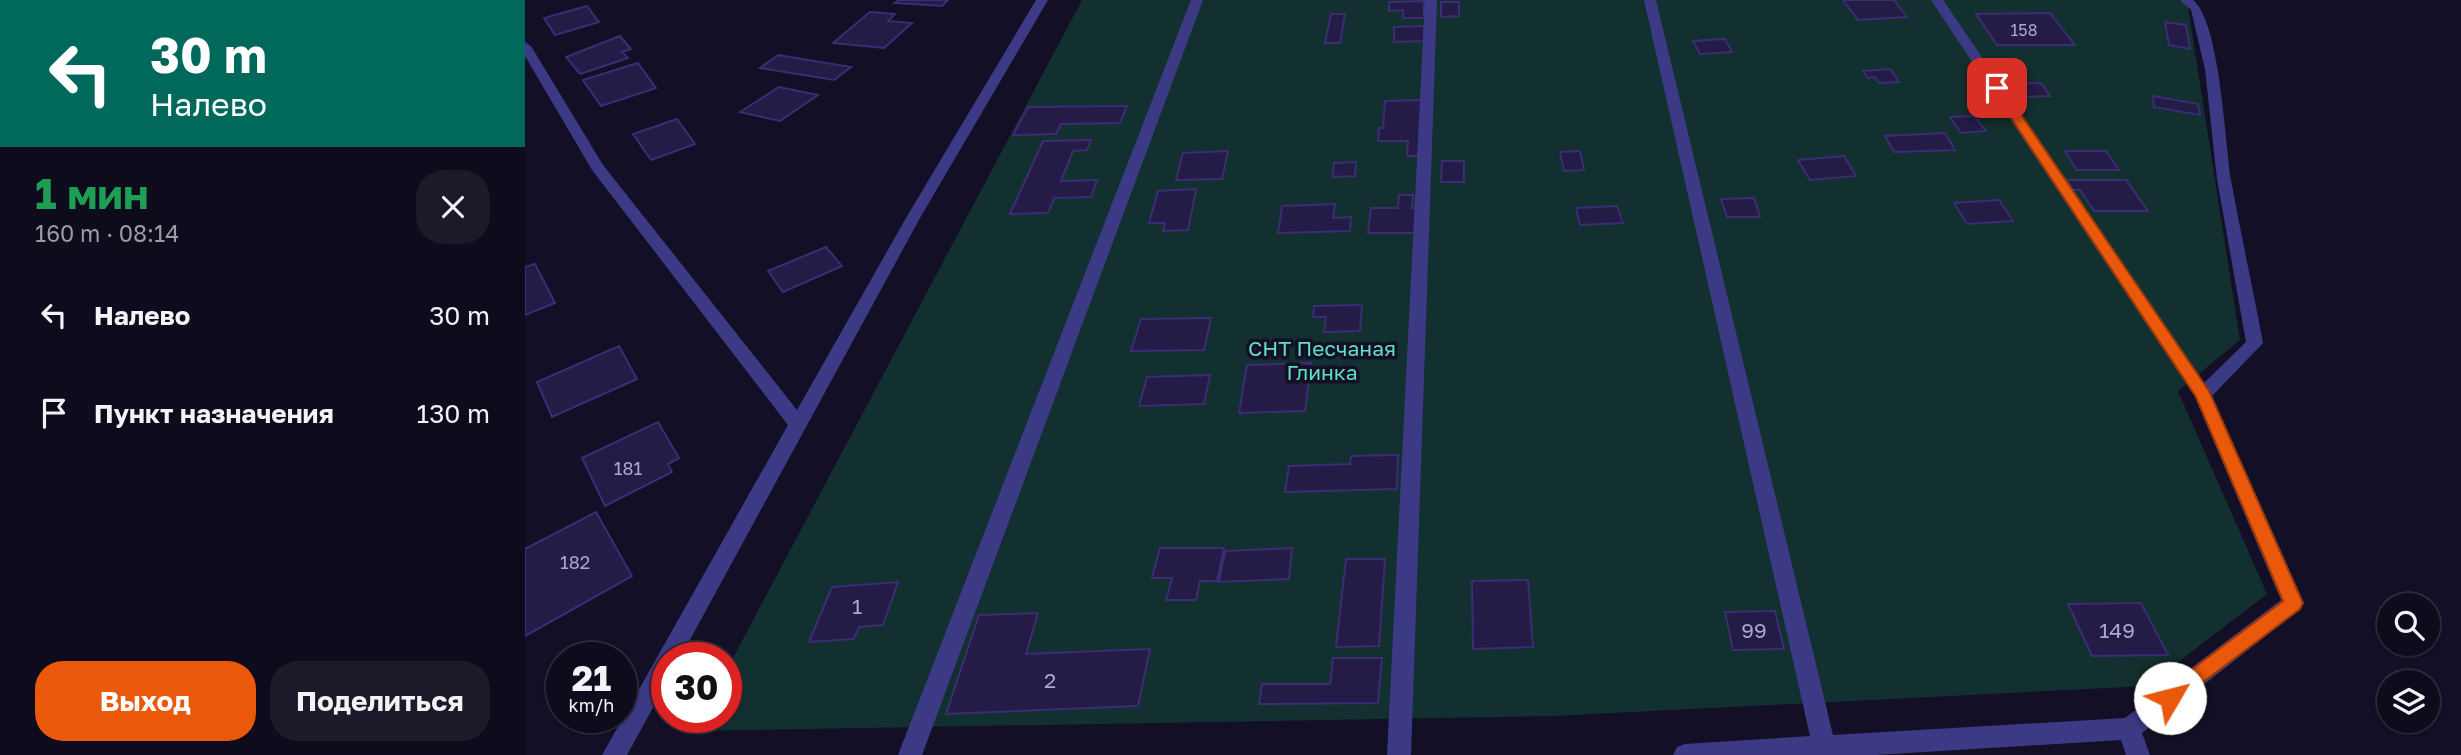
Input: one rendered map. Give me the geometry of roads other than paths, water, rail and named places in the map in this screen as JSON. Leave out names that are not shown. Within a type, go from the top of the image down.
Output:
[{"type":"street","points":[[677,642],[913,218],[1042,0]]},
{"type":"street","points":[[910,755],[1197,0]]},
{"type":"street","points":[[1399,755],[1431,0]]},
{"type":"street","points":[[1650,0],[1824,747]]},
{"type":"street","points":[[1685,755],[2129,729],[2293,603],[2203,395],[1937,0]]},
{"type":"street","points":[[2193,3],[2211,69],[2224,179],[2255,343],[2203,395]]},
{"type":"street","points":[[525,46],[597,167],[798,425]]},
{"type":"street","points":[[614,755],[651,688]]},
{"type":"street","points":[[2129,729],[2138,755]]},
{"type":"park label","name":"СНТ Песчаная Глинка","points":[[1322,360]]}]
